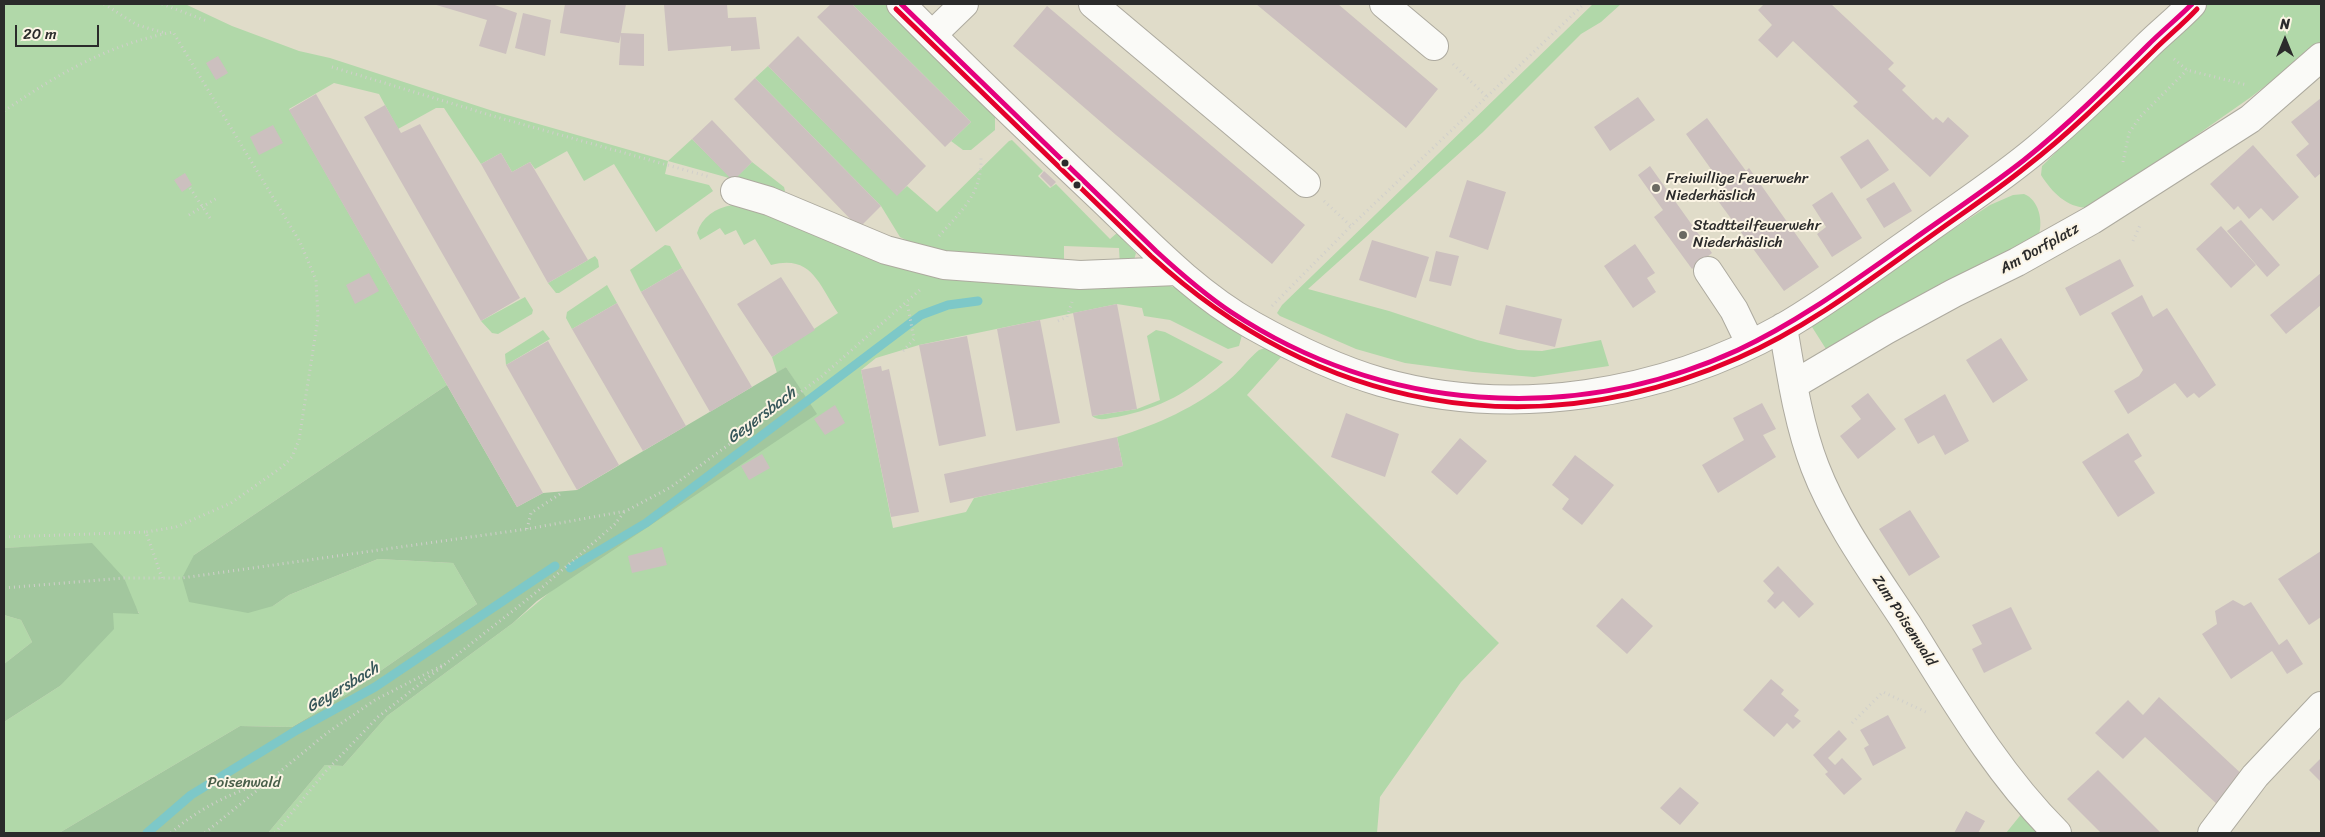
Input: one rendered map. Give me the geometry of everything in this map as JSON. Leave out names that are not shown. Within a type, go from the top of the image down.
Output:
[{"type":"street","points":[[901,4],[1017,119],[1177,271],[1211,299],[1252,326],[1308,354],[1348,371],[1384,383],[1433,392],[1486,398],[1540,399],[1590,393],[1688,370],[1783,327],[1972,199],[2036,150],[2096,96],[2192,4]]},
{"type":"street","points":[[932,35],[964,4]]},
{"type":"street","points":[[1093,4],[1306,184]]},
{"type":"street","points":[[1384,4],[1434,46]]},
{"type":"street","name":"Am Dorfplatz","points":[[1793,386],[1886,330],[1954,293],[2017,262],[2092,220],[2250,119],[2281,94],[2321,57]]},
{"type":"street","points":[[735,191],[769,201],[886,250],[932,262],[1080,275],[1113,276],[1177,271]]},
{"type":"street","points":[[1708,271],[1734,310],[1750,343]]},
{"type":"street","points":[[1783,327],[1793,386]]},
{"type":"street","name":"Zum Poisenwald","points":[[1793,386],[1815,467],[1830,498],[1863,556],[1993,759],[2020,793],[2057,833]]},
{"type":"street","points":[[2212,833],[2255,776],[2321,706]]},
{"type":"path","points":[[104,4],[137,25],[168,33]]},
{"type":"path","points":[[162,4],[207,21]]},
{"type":"path","points":[[1265,312],[1351,226],[1584,4]]},
{"type":"path","points":[[4,111],[54,76],[106,52],[173,32],[300,242],[316,280],[318,318],[300,440],[292,456],[282,467],[231,503],[176,527],[146,532],[4,537]]},
{"type":"path","points":[[2153,40],[2187,70],[2281,94]]},
{"type":"path","points":[[1434,46],[1487,96]]},
{"type":"path","points":[[332,67],[493,116],[716,179],[735,191]]},
{"type":"path","points":[[2123,162],[2129,134],[2140,117],[2187,70]]},
{"type":"path","points":[[4,588],[124,578],[182,578],[527,530],[626,511],[671,487],[821,378],[907,302],[972,197],[978,185],[981,158]]},
{"type":"path","points":[[1306,184],[1351,226]]},
{"type":"path","points":[[190,188],[212,221]]},
{"type":"path","points":[[189,215],[217,198]]},
{"type":"path","points":[[1058,321],[1067,317],[1072,301]]},
{"type":"path","points":[[903,351],[907,345],[914,342],[907,302]]},
{"type":"path","points":[[527,530],[531,513],[560,494]]},
{"type":"path","points":[[275,833],[326,771],[378,717],[538,591],[615,524],[626,511]]},
{"type":"path","points":[[146,532],[162,578]]},
{"type":"path","points":[[206,833],[327,733],[375,700],[451,661]]},
{"type":"path","points":[[1852,724],[1883,692],[1907,701],[1931,714]]},
{"type":"path","points":[[170,833],[218,800],[270,780]]},
{"type":"green space","points":[[4,4],[185,4],[232,26],[299,51],[330,58],[493,111],[668,161],[665,174],[709,185],[713,191],[656,232],[614,164],[584,181],[567,151],[535,169],[530,162],[512,172],[501,153],[481,164],[444,108],[436,108],[398,129],[379,94],[334,83],[289,109],[447,385],[194,555],[273,606],[289,595],[378,559],[453,563],[477,604],[347,694],[292,727],[240,726],[59,833],[4,833],[4,722],[60,686],[112,613],[139,613],[92,544],[4,548]]},
{"type":"green space","points":[[852,4],[885,4],[995,114],[995,130],[971,150],[963,150],[951,141],[971,122]]},
{"type":"green space","points":[[1593,4],[1621,4],[1601,22],[1581,34],[1483,132],[1308,289],[1389,311],[1477,340],[1518,350],[1542,351],[1601,340],[1609,366],[1534,377],[1473,372],[1405,363],[1356,349],[1277,313],[1282,305]]},
{"type":"green space","points":[[2206,4],[2321,4],[2321,43],[2251,97],[2094,207],[2085,208],[2063,200],[2051,189],[2041,175],[2042,166]]},
{"type":"green space","points":[[768,66],[897,195],[907,186],[937,212],[1012,140],[1043,171],[1038,176],[1050,188],[1056,184],[1110,239],[1117,233],[1136,253],[1134,260],[1120,266],[1119,248],[1064,246],[1064,262],[930,252],[900,237],[881,206],[755,78]]},
{"type":"green space","points":[[692,139],[732,179],[668,161]]},
{"type":"green space","points":[[752,162],[784,187],[785,191],[783,193],[734,179]]},
{"type":"green space","points":[[2024,194],[2033,201],[2039,211],[2039,235],[1829,350],[1826,349],[1812,327],[1824,314],[1990,205],[2013,195]]},
{"type":"green space","points":[[744,205],[839,238],[1170,286],[1176,288],[1242,335],[1239,346],[1228,349],[1170,320],[1144,316],[1142,308],[1117,304],[919,345],[876,358],[861,370],[893,528],[966,512],[974,498],[1123,466],[1117,437],[1161,421],[1203,399],[1237,373],[1259,350],[1265,348],[1282,356],[1247,395],[1499,643],[1461,682],[1380,797],[1377,833],[268,833],[325,765],[343,766],[387,716],[513,623],[797,385],[786,367],[777,373],[772,357],[838,313],[813,274],[796,264],[771,265],[755,239],[744,245],[736,230],[725,235],[720,228],[700,240],[697,233],[702,222],[720,208]]},
{"type":"green space","points":[[665,245],[670,246],[682,268],[641,292],[630,270]]},
{"type":"green space","points":[[595,256],[599,267],[559,293],[556,293],[548,283]]},
{"type":"green space","points":[[607,285],[617,303],[572,329],[566,318],[567,312]]},
{"type":"green space","points":[[525,297],[533,310],[532,314],[498,334],[492,333],[481,321]]},
{"type":"green space","points":[[543,330],[550,339],[506,365],[505,354]]},
{"type":"green space","points":[[1156,330],[1165,332],[1223,362],[1198,382],[1161,404],[1117,417],[1101,419],[1092,416],[1137,409],[1160,400],[1147,336]]},
{"type":"green space","name":"Poisenwald","points":[[786,367],[817,414],[537,601],[513,623],[387,716],[343,766],[325,765],[268,833],[59,833],[240,726],[292,727],[347,694],[477,604],[453,563],[378,559],[289,595],[273,606],[248,613],[189,602],[182,578],[194,555],[447,385],[517,507],[543,493],[577,490]]},
{"type":"green space","points":[[92,543],[124,578],[139,614],[113,613],[114,629],[60,686],[4,722],[4,664],[32,642],[21,620],[4,615],[4,548]]},
{"type":"green space","points":[[4,615],[21,620],[32,642],[4,664]]},
{"type":"green space","points":[[2023,812],[2044,833],[2006,833]]},
{"type":"building","points":[[433,4],[492,4],[517,13],[506,54],[479,46],[487,20]]},
{"type":"building","points":[[565,4],[626,4],[621,33],[644,34],[644,66],[619,65],[621,35],[619,43],[560,33]]},
{"type":"building","points":[[727,4],[728,18],[756,17],[760,49],[731,51],[731,46],[668,51],[664,5]]},
{"type":"building","points":[[831,4],[852,4],[971,122],[945,147],[817,17]]},
{"type":"building","points":[[1256,4],[1338,4],[1438,89],[1406,128]]},
{"type":"building","points":[[1764,4],[1831,4],[1894,63],[1888,69],[1906,86],[1902,90],[1933,120],[1936,117],[1943,123],[1948,117],[1969,136],[1930,177],[1853,106],[1858,102],[1793,41],[1777,58],[1758,40],[1772,25],[1758,10]]},
{"type":"building","points":[[1047,6],[1305,225],[1272,264],[1116,135],[1013,46]]},
{"type":"building","points":[[523,13],[551,20],[545,56],[515,48]]},
{"type":"building","points":[[798,36],[926,166],[897,196],[768,66]]},
{"type":"building","points":[[218,56],[228,73],[216,80],[206,63]]},
{"type":"building","points":[[755,78],[881,206],[859,228],[734,99]]},
{"type":"building","points":[[316,94],[543,493],[517,507],[289,110]]},
{"type":"building","points":[[1638,97],[1655,120],[1610,151],[1594,127]]},
{"type":"building","points":[[2321,98],[2321,173],[2315,178],[2296,155],[2309,144],[2291,122]]},
{"type":"building","points":[[385,105],[401,133],[420,124],[520,298],[481,321],[364,117]]},
{"type":"building","points":[[1707,118],[1746,171],[1749,168],[1819,267],[1784,291],[1713,194],[1723,186],[1686,134]]},
{"type":"building","points":[[712,120],[752,162],[733,181],[692,139]]},
{"type":"building","points":[[273,125],[283,143],[259,155],[250,137]]},
{"type":"building","points":[[1868,139],[1889,170],[1861,189],[1840,157]]},
{"type":"building","points":[[2253,145],[2299,197],[2273,221],[2261,208],[2249,219],[2238,206],[2234,210],[2210,184]]},
{"type":"building","points":[[501,153],[512,172],[530,162],[588,260],[548,283],[481,164]]},
{"type":"building","name":"Stadtteilfeuerwehr Niederhäslich","points":[[1650,166],[1712,253],[1692,269],[1654,217],[1663,210],[1638,175]]},
{"type":"building","points":[[1044,171],[1056,182],[1051,187],[1040,176]]},
{"type":"building","points":[[185,173],[192,185],[182,192],[174,180]]},
{"type":"building","points":[[1467,180],[1506,192],[1488,250],[1449,237]]},
{"type":"building","points":[[1894,182],[1912,211],[1884,228],[1866,199]]},
{"type":"building","points":[[1832,192],[1862,238],[1832,257],[1817,234],[1826,227],[1812,205]]},
{"type":"building","points":[[2241,220],[2280,265],[2267,277],[2227,231]]},
{"type":"building","points":[[2221,226],[2256,265],[2231,288],[2196,249]]},
{"type":"building","points":[[1372,240],[1429,257],[1416,298],[1359,280]]},
{"type":"building","points":[[1635,244],[1655,273],[1647,278],[1656,292],[1633,308],[1604,266]]},
{"type":"building","points":[[1436,251],[1459,256],[1451,286],[1429,281]]},
{"type":"building","points":[[2120,259],[2134,286],[2080,316],[2065,288]]},
{"type":"building","points":[[682,268],[752,387],[710,412],[641,292]]},
{"type":"building","points":[[369,273],[379,291],[355,304],[346,285]]},
{"type":"building","points":[[2321,273],[2321,305],[2286,334],[2270,315]]},
{"type":"building","points":[[781,277],[815,330],[772,357],[737,304]]},
{"type":"building","points":[[2142,295],[2153,317],[2167,308],[2216,385],[2199,398],[2194,393],[2187,398],[2175,383],[2128,414],[2114,391],[2139,376],[2143,370],[2111,313]]},
{"type":"building","points":[[617,303],[686,426],[643,451],[572,329]]},
{"type":"building","points":[[1117,304],[1137,409],[1092,416],[1073,313]]},
{"type":"building","points":[[1506,305],[1562,319],[1555,347],[1499,334]]},
{"type":"building","points":[[1040,320],[1060,423],[1016,431],[997,329]]},
{"type":"building","points":[[967,336],[986,436],[939,446],[919,345]]},
{"type":"building","points":[[2001,338],[2028,380],[1993,403],[1966,360]]},
{"type":"building","points":[[548,341],[619,465],[577,490],[506,365]]},
{"type":"building","points":[[881,366],[882,371],[889,369],[919,512],[891,517],[861,370]]},
{"type":"building","points":[[1868,393],[1896,429],[1858,459],[1840,436],[1861,419],[1851,406]]},
{"type":"building","points":[[1945,394],[1969,441],[1945,455],[1934,435],[1918,444],[1904,419]]},
{"type":"building","points":[[1762,403],[1776,429],[1763,435],[1776,457],[1718,493],[1702,465],[1744,440],[1733,418]]},
{"type":"building","points":[[835,405],[845,423],[825,435],[814,419]]},
{"type":"building","points":[[1346,413],[1399,434],[1385,477],[1331,457]]},
{"type":"building","points":[[2128,433],[2142,456],[2134,461],[2155,493],[2118,517],[2082,462]]},
{"type":"building","points":[[1117,437],[1123,466],[950,503],[944,474]]},
{"type":"building","points":[[1460,438],[1487,461],[1457,495],[1431,472]]},
{"type":"building","points":[[762,454],[770,468],[749,480],[741,466]]},
{"type":"building","points":[[1575,455],[1614,485],[1582,525],[1562,509],[1569,499],[1552,485]]},
{"type":"building","points":[[1910,510],[1940,557],[1909,576],[1879,529]]},
{"type":"building","points":[[662,547],[667,565],[632,573],[628,556]]},
{"type":"building","points":[[2321,551],[2321,617],[2309,625],[2278,579]]},
{"type":"building","points":[[1778,566],[1814,604],[1799,618],[1783,601],[1775,609],[1767,601],[1774,593],[1763,581]]},
{"type":"building","points":[[1622,598],[1653,626],[1627,654],[1596,626]]},
{"type":"building","points":[[2233,600],[2244,606],[2251,602],[2279,645],[2287,639],[2303,664],[2287,674],[2272,651],[2231,679],[2202,634],[2217,624],[2215,611]]},
{"type":"building","points":[[2011,607],[2032,649],[1984,673],[1972,649],[1982,644],[1972,625]]},
{"type":"building","points":[[1771,679],[1784,690],[1781,694],[1799,710],[1794,716],[1801,721],[1793,729],[1787,723],[1774,737],[1743,710]]},
{"type":"building","points":[[2159,697],[2246,778],[2220,807],[2145,737],[2123,759],[2095,733],[2128,700],[2143,715]]},
{"type":"building","points":[[1888,715],[1906,748],[1873,766],[1864,748],[1869,745],[1860,730]]},
{"type":"building","points":[[1839,730],[1847,739],[1828,758],[1835,765],[1842,758],[1862,779],[1844,795],[1825,774],[1828,772],[1813,755]]},
{"type":"building","points":[[2321,758],[2321,782],[2309,770]]},
{"type":"building","points":[[2098,770],[2161,833],[2101,833],[2067,799]]},
{"type":"building","points":[[1680,787],[1699,803],[1680,825],[1660,808]]},
{"type":"building","points":[[1966,811],[1985,821],[1978,833],[1954,833]]},
{"type":"waterway","name":"Geyersbach","points":[[570,568],[646,523],[921,315],[948,305],[978,301]]},
{"type":"waterway","name":"Geyersbach","points":[[147,833],[191,795],[297,730],[375,687],[555,566]]},
{"type":"transit line","points":[[901,4],[1156,251],[1192,283],[1231,312],[1289,345],[1351,371],[1414,388],[1479,397],[1544,398],[1610,390],[1675,374],[1738,350],[1805,313],[2024,160],[2072,119],[2192,4]]},
{"type":"transit line","points":[[896,9],[1151,256],[1216,308],[1284,349],[1355,380],[1429,399],[1504,406],[1582,402],[1660,386],[1738,358],[1788,333],[1860,287],[2015,176],[2076,125],[2197,9]]},
{"type":"place","name":"Freiwillige Feuerwehr Niederhäslich","points":[[1656,188]]},
{"type":"place","name":"Stadtteilfeuerwehr Niederhäslich","points":[[1683,235]]}]
